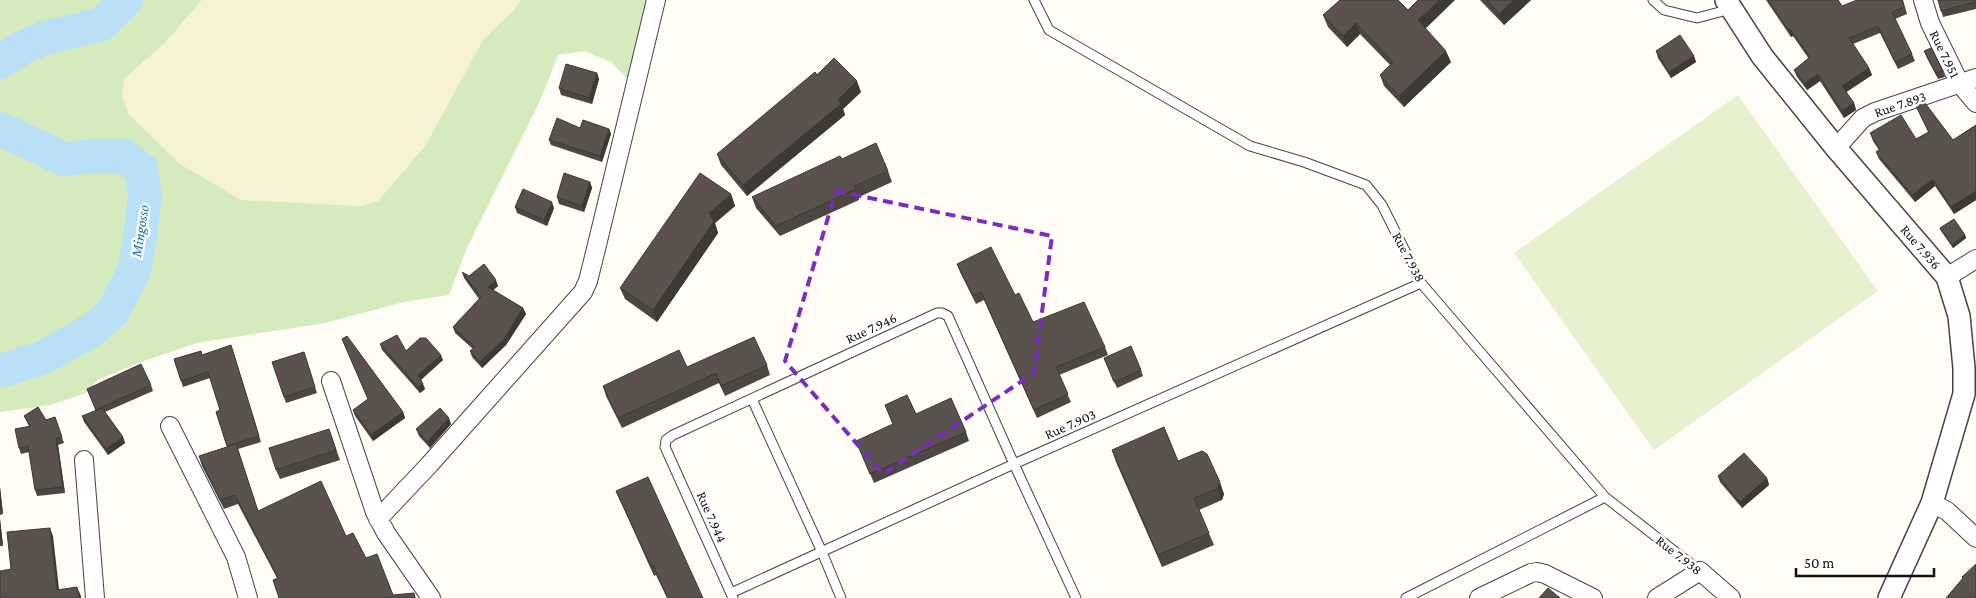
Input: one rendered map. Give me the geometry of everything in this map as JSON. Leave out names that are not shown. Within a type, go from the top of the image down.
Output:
[{"type":"street","points":[[378,518],[429,465],[583,292],[588,281],[596,249],[656,0]]},
{"type":"street","name":"Rue 7.951","points":[[1923,0],[1930,23],[1968,81],[1976,102]]},
{"type":"street","name":"Rue 7.936","points":[[1728,5],[1762,56],[1836,148],[1947,277],[1959,316],[1964,368],[1964,394],[1932,502],[1889,598]]},
{"type":"street","name":"Rue 7.893","points":[[1836,148],[1863,118],[1875,112],[1968,81]]},
{"type":"street","points":[[1947,277],[1976,259]]},
{"type":"street","points":[[330,381],[378,518],[386,533],[431,598]]},
{"type":"street","points":[[170,426],[236,557],[248,598]]},
{"type":"street","points":[[84,460],[95,598]]},
{"type":"street","points":[[1932,502],[1947,511],[1976,538]]},
{"type":"street","points":[[1657,598],[1700,571]]},
{"type":"street","name":"Rue 7.938","points":[[1700,571],[1731,598]]},
{"type":"street","points":[[1479,598],[1531,573],[1537,572],[1593,598]]},
{"type":"lane","name":"Rue 7.938","points":[[1034,0],[1050,30],[1250,146],[1304,162],[1366,185],[1382,205],[1421,283],[1605,497],[1700,571]]},
{"type":"lane","points":[[1653,0],[1664,10],[1697,18],[1728,5]]},
{"type":"lane","name":"Rue 7.903","points":[[732,596],[822,552],[1014,464],[1421,283]]},
{"type":"lane","name":"Rue 7.946","points":[[665,447],[666,440],[673,435],[937,313],[942,313],[948,316],[1014,464]]},
{"type":"lane","points":[[752,400],[822,552],[841,598]]},
{"type":"lane","name":"Rue 7.944","points":[[665,447],[732,596]]},
{"type":"lane","points":[[1014,464],[1076,598]]},
{"type":"lane","points":[[1406,598],[1605,497]]},
{"type":"highlighted area","points":[[836,191],[1052,236],[1034,373],[883,474],[785,361]]},
{"type":"shaded area","points":[[202,0],[521,0],[515,9],[483,40],[425,146],[378,201],[360,206],[242,200],[180,164],[129,114],[122,96],[124,79],[165,43]]},
{"type":"green space","points":[[0,0],[202,0],[165,43],[124,79],[122,96],[129,114],[180,164],[242,200],[360,206],[378,201],[425,146],[483,40],[515,9],[521,0],[665,0],[641,93],[611,62],[584,51],[558,55],[540,101],[467,248],[449,295],[404,302],[325,323],[197,343],[138,363],[97,380],[86,393],[51,405],[0,412]]},
{"type":"green space","points":[[1738,95],[1878,291],[1654,450],[1514,253]]},
{"type":"building","points":[[1340,0],[1398,0],[1408,10],[1418,0],[1439,0],[1418,20],[1446,51],[1399,96],[1380,75],[1393,62],[1356,23],[1343,36],[1323,15]]},
{"type":"building","points":[[1487,0],[1514,0],[1499,14]]},
{"type":"building","points":[[1768,0],[1838,0],[1842,6],[1857,0],[1902,0],[1904,7],[1892,12],[1912,54],[1895,62],[1878,26],[1849,38],[1869,68],[1842,86],[1854,103],[1842,111],[1818,74],[1805,83],[1794,70],[1810,57],[1790,29],[1788,30]]},
{"type":"building","points":[[1938,0],[1975,0],[1975,2],[1941,11]]},
{"type":"building","points":[[1680,35],[1694,56],[1669,72],[1656,51]]},
{"type":"building","points":[[1931,48],[1943,71],[1936,73],[1924,51]]},
{"type":"building","points":[[834,58],[857,81],[838,100],[841,104],[743,185],[717,154],[815,72],[817,75]]},
{"type":"building","points":[[566,64],[597,73],[589,98],[559,88]]},
{"type":"building","points":[[1922,99],[1953,140],[1976,125],[1976,191],[1951,207],[1933,179],[1912,195],[1876,152],[1880,149],[1870,133],[1901,115],[1916,139],[1929,132],[1914,102]]},
{"type":"building","points":[[557,118],[580,128],[583,120],[609,129],[600,156],[549,140]]},
{"type":"building","points":[[876,143],[888,171],[854,186],[856,189],[776,226],[752,197],[840,156],[842,159]]},
{"type":"building","points":[[564,173],[590,182],[582,206],[557,197]]},
{"type":"building","points":[[700,173],[731,194],[709,213],[714,221],[653,310],[620,288]]},
{"type":"building","points":[[523,189],[552,202],[544,220],[515,207]]},
{"type":"building","points":[[1954,219],[1965,235],[1952,245],[1940,228]]},
{"type":"building","points":[[991,247],[1015,295],[1019,293],[1033,322],[1084,302],[1105,347],[1056,367],[1068,394],[1034,410],[981,292],[973,296],[957,264]]},
{"type":"building","points":[[484,264],[496,280],[488,287],[523,308],[504,339],[480,362],[470,351],[475,347],[453,327],[481,297],[462,272],[469,276]]},
{"type":"building","points":[[397,335],[406,351],[420,338],[426,338],[441,355],[418,375],[423,384],[418,387],[380,344]]},
{"type":"building","points":[[347,336],[403,412],[371,435],[353,410],[368,399],[342,339]]},
{"type":"building","points":[[754,337],[767,365],[721,386],[716,373],[618,418],[603,386],[679,350],[687,367]]},
{"type":"building","points":[[231,345],[259,436],[227,446],[216,412],[220,410],[208,372],[181,381],[174,359],[201,351],[202,355]]},
{"type":"building","points":[[1131,346],[1141,370],[1114,382],[1104,358]]},
{"type":"building","points":[[304,352],[315,387],[284,397],[272,362]]},
{"type":"building","points":[[141,364],[151,385],[96,410],[87,389]]},
{"type":"building","points":[[907,395],[916,414],[951,398],[966,432],[870,474],[856,441],[893,424],[885,405]]},
{"type":"building","points":[[38,407],[46,420],[55,417],[62,437],[56,439],[63,487],[35,490],[28,446],[19,448],[15,429],[31,426],[24,416]]},
{"type":"building","points":[[102,408],[123,437],[106,449],[82,416]]},
{"type":"building","points":[[440,408],[449,418],[427,442],[416,429]]},
{"type":"building","points":[[1164,427],[1178,461],[1202,451],[1207,454],[1220,482],[1217,489],[1194,498],[1209,533],[1158,555],[1112,450]]},
{"type":"building","points":[[329,429],[336,450],[276,470],[269,448]]},
{"type":"building","points":[[236,444],[258,511],[321,481],[346,536],[353,533],[366,558],[377,554],[393,595],[414,593],[415,598],[279,598],[273,580],[278,578],[235,495],[220,500],[199,456]]},
{"type":"building","points":[[1744,453],[1767,478],[1740,502],[1718,476]]},
{"type":"building","points":[[648,477],[703,598],[668,598],[616,491]]},
{"type":"building","points":[[50,528],[57,590],[77,587],[79,598],[0,598],[0,571],[11,569],[7,532]]},
{"type":"building","points":[[1976,564],[1976,598],[1946,598],[1962,577]]},
{"type":"building","points":[[1548,588],[1560,598],[1539,598]]},
{"type":"waterway","name":"Mingosso","points":[[0,62],[23,47],[45,38],[102,24],[126,0]]},
{"type":"waterway","name":"Mingosso","points":[[0,129],[64,159],[124,156],[141,169],[145,195],[134,271],[114,310],[94,329],[42,358],[0,371]]}]
